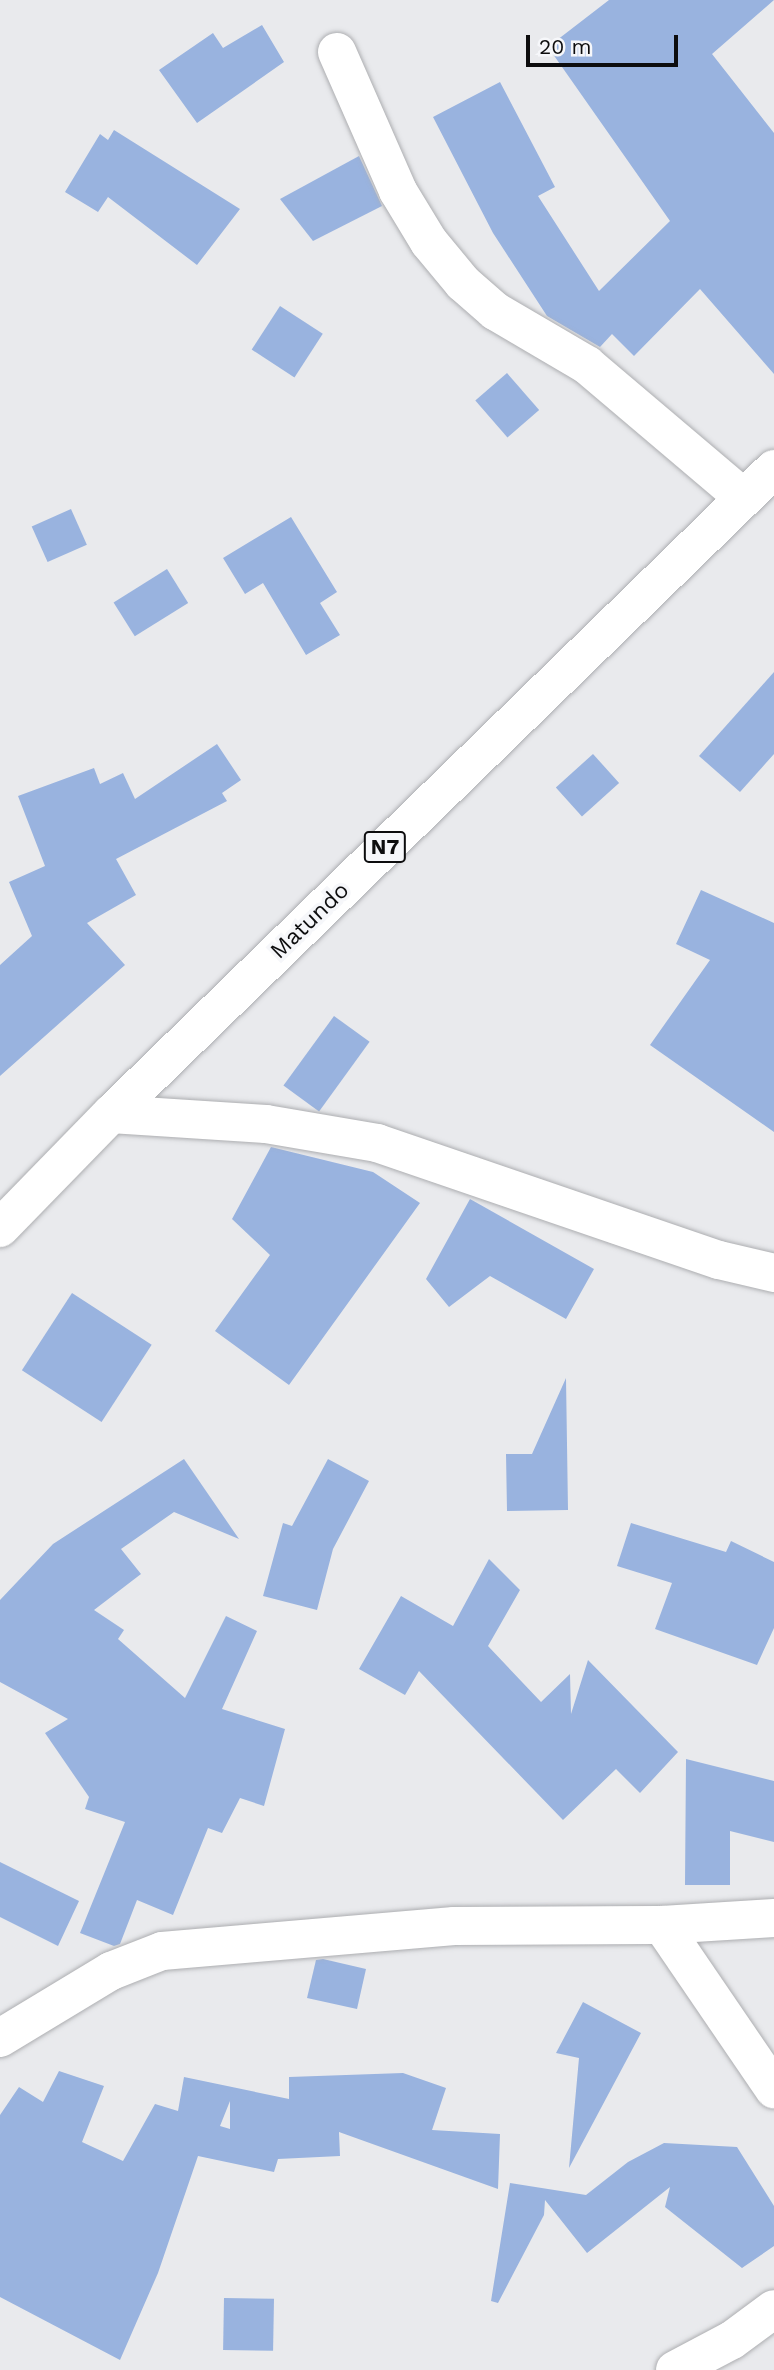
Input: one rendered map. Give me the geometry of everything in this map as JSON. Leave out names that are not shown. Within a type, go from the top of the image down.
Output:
[{"type":"street","points":[[337,52],[398,191],[429,242],[463,284],[505,317],[587,365],[744,498]]},
{"type":"street","name":"Matundo","points":[[0,1228],[111,1114],[774,469]]},
{"type":"street","points":[[111,1114],[266,1124],[377,1143],[719,1260],[774,1273]]},
{"type":"street","points":[[0,2039],[111,1971],[162,1951],[454,1926],[662,1925],[774,1918]]},
{"type":"street","points":[[662,1925],[774,2089]]},
{"type":"street","points":[[675,2370],[732,2340],[774,2309]]},
{"type":"building","points":[[609,0],[774,0],[712,54],[774,133],[774,374],[700,289],[634,356],[612,334],[600,347],[547,316],[493,233],[433,117],[500,82],[555,187],[538,196],[599,291],[670,221],[548,47]]},
{"type":"building","points":[[262,25],[284,62],[197,123],[159,70],[213,33],[223,48]]},
{"type":"building","points":[[114,130],[240,209],[197,265],[108,197],[98,212],[65,192],[100,134],[108,140]]},
{"type":"building","points":[[359,156],[382,206],[313,241],[280,199]]},
{"type":"building","points":[[280,306],[323,334],[294,377],[252,350]]},
{"type":"building","points":[[507,373],[539,410],[507,438],[475,401]]},
{"type":"building","points":[[71,509],[87,545],[48,562],[32,526]]},
{"type":"building","points":[[291,517],[337,592],[320,603],[340,635],[306,655],[263,583],[245,594],[223,558]]},
{"type":"building","points":[[167,569],[188,603],[135,636],[114,602]]},
{"type":"building","points":[[774,672],[774,754],[740,792],[699,756]]},
{"type":"building","points":[[217,744],[241,780],[222,793],[227,801],[116,859],[136,895],[87,923],[125,965],[0,1076],[0,965],[32,936],[9,882],[45,866],[18,796],[94,768],[100,784],[123,773],[135,799]]},
{"type":"building","points":[[593,754],[619,783],[582,816],[556,787]]},
{"type":"building","points":[[701,890],[774,923],[774,1132],[650,1045],[710,960],[676,944]]},
{"type":"building","points":[[334,1016],[370,1042],[319,1111],[283,1086]]},
{"type":"building","points":[[271,1147],[373,1172],[420,1203],[289,1385],[215,1331],[270,1255],[232,1219]]},
{"type":"building","points":[[470,1199],[594,1269],[566,1319],[490,1276],[449,1307],[426,1279]]},
{"type":"building","points":[[72,1293],[152,1345],[102,1422],[22,1370]]},
{"type":"building","points":[[566,1378],[568,1510],[507,1511],[506,1454],[532,1454]]},
{"type":"building","points":[[184,1459],[239,1539],[174,1512],[121,1549],[141,1574],[94,1610],[124,1630],[118,1639],[185,1698],[226,1616],[257,1631],[222,1709],[285,1729],[264,1806],[240,1798],[222,1833],[208,1828],[173,1915],[137,1900],[120,1944],[114,1946],[80,1933],[125,1822],[85,1809],[89,1797],[45,1733],[68,1719],[0,1682],[0,1600],[53,1544]]},
{"type":"building","points":[[328,1459],[369,1481],[333,1549],[317,1610],[263,1596],[283,1523],[292,1526]]},
{"type":"building","points":[[631,1523],[726,1552],[731,1541],[774,1562],[774,1628],[757,1665],[655,1629],[672,1583],[617,1566]]},
{"type":"building","points":[[489,1559],[520,1590],[488,1646],[541,1702],[570,1674],[571,1714],[588,1660],[678,1752],[640,1793],[616,1769],[563,1820],[419,1671],[405,1695],[359,1669],[401,1596],[453,1626]]},
{"type":"building","points":[[686,1759],[774,1781],[774,1842],[730,1831],[730,1885],[685,1885]]},
{"type":"building","points":[[0,1862],[79,1901],[58,1946],[0,1917]]},
{"type":"building","points":[[323,1959],[366,1969],[357,2009],[307,1998],[316,1960]]},
{"type":"building","points":[[583,2002],[641,2033],[569,2168],[579,2058],[556,2053]]},
{"type":"building","points":[[59,2071],[104,2086],[82,2142],[123,2161],[155,2104],[178,2111],[184,2077],[289,2099],[289,2077],[403,2073],[446,2088],[432,2130],[500,2134],[498,2189],[339,2132],[340,2156],[278,2159],[274,2172],[198,2156],[158,2273],[120,2360],[0,2297],[0,2115],[19,2087],[43,2102]],"holes":[[[230,2101],[230,2129],[220,2126]]]},
{"type":"building","points":[[664,2143],[737,2147],[774,2206],[774,2246],[742,2268],[665,2207],[670,2187],[587,2253],[545,2200],[544,2215],[498,2303],[491,2301],[510,2183],[586,2195],[628,2162]]},
{"type":"building","points":[[224,2298],[274,2299],[273,2351],[223,2350]]}]
